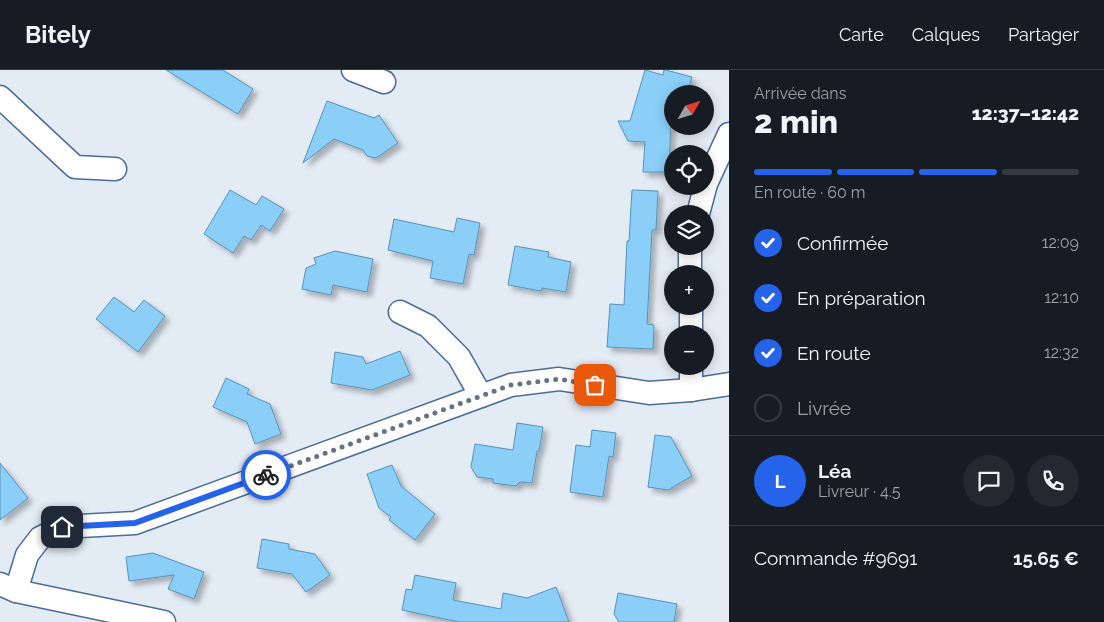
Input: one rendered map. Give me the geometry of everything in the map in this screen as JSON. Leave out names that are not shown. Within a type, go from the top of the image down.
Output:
[{"type":"street","points":[[353,70],[384,82]]},
{"type":"street","points":[[0,97],[75,167],[115,169]]},
{"type":"street","points":[[700,205],[706,184],[729,134]]},
{"type":"street","points":[[400,312],[428,326],[459,357],[481,396]]},
{"type":"street","points":[[691,375],[691,390]]},
{"type":"street","points":[[164,622],[8,587],[40,538],[62,527],[135,523],[511,385],[559,379],[649,393],[691,390],[729,384]]},
{"type":"building","points":[[166,70],[223,70],[253,89],[238,114]]},
{"type":"building","points":[[645,70],[663,75],[664,70],[666,70],[692,77],[690,85],[664,85],[664,135],[670,135],[670,145],[664,145],[664,172],[643,172],[645,142],[628,141],[618,121],[630,121]]},
{"type":"building","points":[[327,101],[374,118],[379,115],[398,143],[376,158],[367,156],[363,150],[334,139],[303,163]]},
{"type":"building","points":[[230,190],[256,205],[262,196],[284,209],[270,231],[261,225],[251,240],[244,236],[233,253],[204,234]]},
{"type":"building","points":[[632,190],[658,191],[656,230],[652,230],[647,324],[654,325],[653,349],[607,347],[610,304],[624,305]]},
{"type":"building","points":[[457,218],[480,223],[474,255],[469,254],[463,284],[430,278],[433,261],[388,250],[394,219],[454,232]]},
{"type":"building","points":[[515,246],[549,252],[548,257],[571,262],[566,292],[542,288],[541,291],[508,285]]},
{"type":"building","points":[[335,251],[373,259],[367,292],[333,285],[331,295],[302,289],[306,268],[316,264],[314,258]]},
{"type":"building","points":[[114,297],[134,312],[144,300],[165,316],[138,352],[96,319]]},
{"type":"building","points":[[400,351],[410,375],[372,390],[331,383],[335,352],[363,357],[366,364]]},
{"type":"building","points":[[226,378],[249,389],[247,394],[270,404],[281,434],[255,444],[247,422],[213,407]]},
{"type":"building","points":[[517,423],[543,427],[532,483],[520,482],[516,486],[493,483],[493,479],[477,477],[471,467],[475,444],[513,450]]},
{"type":"building","points":[[592,430],[616,433],[613,457],[609,456],[603,497],[570,492],[576,445],[590,447]]},
{"type":"building","points":[[655,435],[671,437],[692,476],[668,490],[648,487]]},
{"type":"building","points":[[0,463],[28,498],[0,520]]},
{"type":"building","points":[[392,465],[401,486],[435,514],[415,540],[389,520],[391,517],[379,508],[367,474]]},
{"type":"building","points":[[262,539],[289,544],[289,549],[315,554],[330,575],[306,592],[292,574],[257,568]]},
{"type":"building","points":[[153,553],[204,572],[194,599],[168,589],[174,575],[129,581],[126,557]]},
{"type":"building","points":[[415,575],[456,583],[453,600],[501,609],[503,593],[527,598],[556,587],[569,622],[459,622],[402,610],[406,589],[412,590]]},
{"type":"building","points":[[618,593],[677,604],[674,622],[619,622],[614,614]]},
{"type":"way so far","points":[[266,475],[511,385],[559,379],[595,385]]},
{"type":"route","points":[[62,527],[135,523],[266,475]]}]
